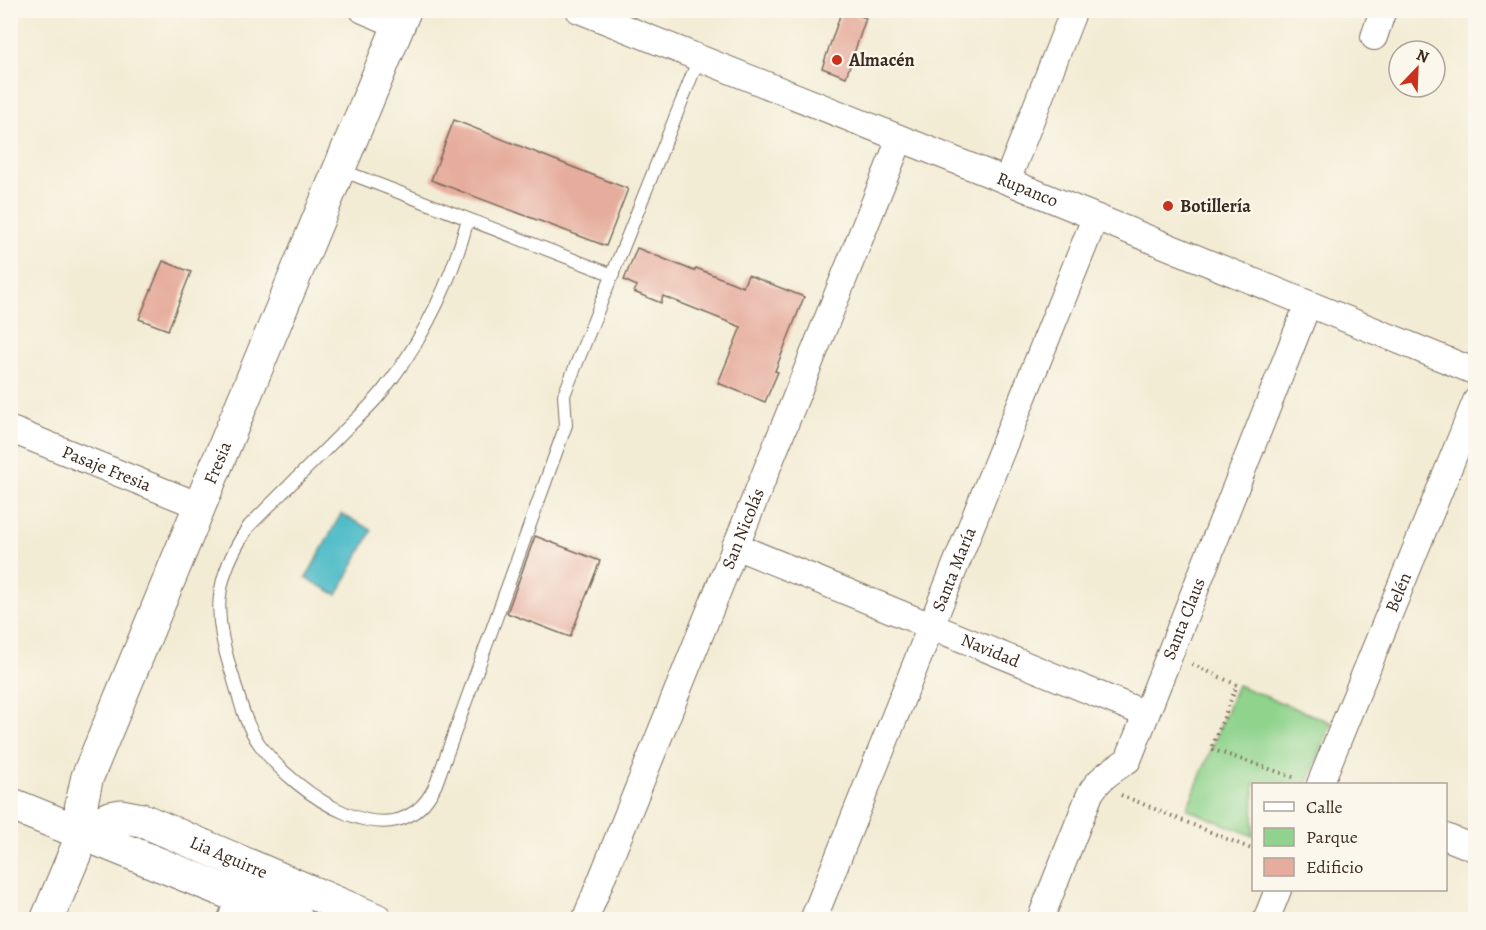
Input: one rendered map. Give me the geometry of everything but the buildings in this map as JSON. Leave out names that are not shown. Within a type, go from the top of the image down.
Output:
[{"type":"main road","points":[[10,804],[83,834]]},
{"type":"main road","name":"Lia Aguirre","points":[[83,834],[100,821],[121,816],[132,817],[241,889],[297,920]]},
{"type":"main road","name":"Fresia","points":[[47,920],[83,834]]},
{"type":"main road","name":"Lia Aguirre","points":[[241,889],[376,920]]},
{"type":"street","points":[[363,10],[402,18]]},
{"type":"street","points":[[1007,181],[1074,10]]},
{"type":"street","points":[[1374,37],[1383,10]]},
{"type":"street","name":"Rupanco","points":[[590,13],[1476,372]]},
{"type":"street","name":"Fresia","points":[[83,834],[81,806],[87,778],[402,18]]},
{"type":"street","name":"San Nicolás","points":[[585,920],[900,139]]},
{"type":"street","name":"Santa María","points":[[813,920],[1095,218]]},
{"type":"street","name":"Santa Claus","points":[[1040,920],[1090,794],[1096,784],[1128,760],[1308,304]]},
{"type":"street","name":"Belén","points":[[1313,783],[1476,401]]},
{"type":"street","name":"Pasaje Fresia","points":[[14,431],[200,506]]},
{"type":"street","name":"Navidad","points":[[735,546],[1146,714]]},
{"type":"street","points":[[1447,837],[1476,849]]},
{"type":"street","points":[[1266,920],[1278,891]]},
{"type":"lane","points":[[468,219],[461,246],[441,299],[403,365],[380,395],[249,526],[227,564],[221,585],[219,604],[222,641],[248,726],[259,744],[289,778],[319,800],[348,814],[377,821],[400,819],[423,806],[431,796],[566,425],[564,395],[699,58]]},
{"type":"lane","points":[[340,169],[613,274]]},
{"type":"path","points":[[1169,654],[1237,685],[1211,749],[1313,783]]},
{"type":"path","points":[[1096,784],[1252,849]]},
{"type":"green space","points":[[1237,685],[1332,723],[1307,783],[1252,783],[1252,836],[1187,809]]},
{"type":"water","points":[[341,514],[372,530],[337,595],[306,578]]},
{"type":"place","name":"Almacén","points":[[837,60]]},
{"type":"place","name":"Botillería","points":[[1168,206]]}]
